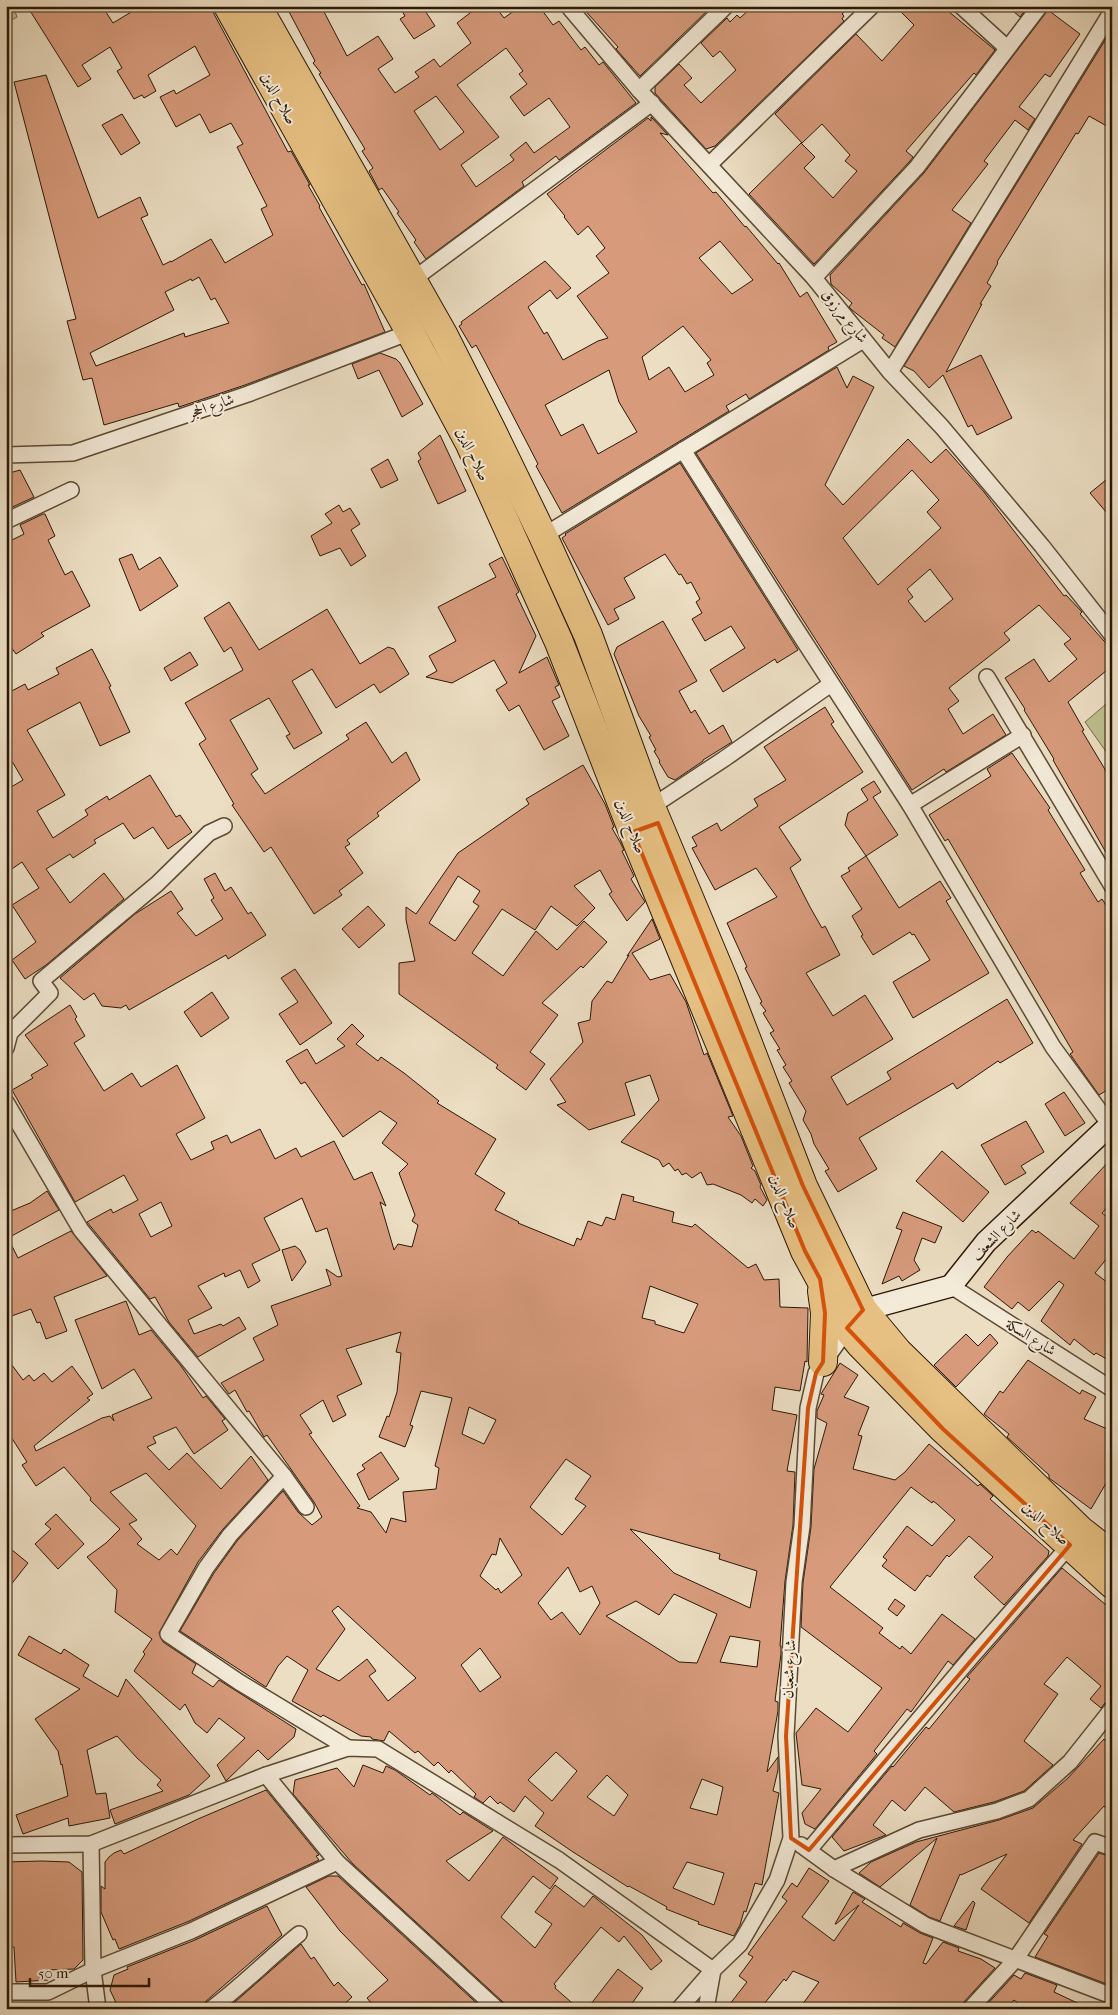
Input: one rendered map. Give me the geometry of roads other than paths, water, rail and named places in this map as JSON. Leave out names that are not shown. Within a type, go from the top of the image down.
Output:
[{"type":"highway","name":"صلاح الدين","points":[[228,6],[410,332],[470,444],[559,642],[648,821],[724,982],[855,1319],[860,1344],[943,1430],[1112,1584]]},
{"type":"highway","name":"صلاح الدين","points":[[257,6],[448,344],[491,429],[588,635],[648,821],[805,1252],[820,1279],[855,1319],[898,1352],[1080,1530],[1112,1555]]},
{"type":"highway","points":[[820,1279],[825,1313],[823,1362]]},
{"type":"street","name":"شارع مرزوق","points":[[568,6],[639,90],[814,278],[890,372],[942,427],[1042,546],[1112,635]]},
{"type":"street","points":[[639,90],[726,6]]},
{"type":"street","points":[[709,165],[872,6]]},
{"type":"street","points":[[961,6],[1007,48]]},
{"type":"street","points":[[814,278],[917,167],[1040,6]]},
{"type":"street","points":[[890,372],[1112,11]]},
{"type":"street","points":[[411,281],[652,103]]},
{"type":"street","name":"شارع الحجر","points":[[6,455],[73,453],[248,394],[410,332]]},
{"type":"street","points":[[542,536],[863,340]]},
{"type":"street","points":[[683,450],[910,805],[1053,1047],[1111,1124]]},
{"type":"street","points":[[6,521],[71,490]]},
{"type":"street","points":[[987,677],[1112,886]]},
{"type":"street","points":[[648,821],[724,760],[831,684]]},
{"type":"street","points":[[910,805],[1022,735]]},
{"type":"street","points":[[6,1048],[10,1033],[50,993],[41,981],[157,884],[210,833],[224,826]]},
{"type":"street","points":[[6,1102],[81,1230],[284,1476],[306,1507]]},
{"type":"street","name":"شارع الشعف","points":[[951,1286],[986,1242],[1111,1124]]},
{"type":"street","points":[[855,1319],[951,1286]]},
{"type":"street","name":"شارع السكة","points":[[951,1286],[1112,1389]]},
{"type":"street","name":"شارع شعبان","points":[[679,2009],[713,1970],[740,1944],[777,1880],[791,1838],[786,1736],[794,1582],[802,1526],[808,1408],[816,1373],[855,1319]]},
{"type":"street","points":[[284,1476],[220,1548],[206,1568],[168,1634],[239,1682],[348,1748]]},
{"type":"street","points":[[809,1850],[973,1655],[1070,1545]]},
{"type":"street","points":[[834,1869],[919,1830],[997,1811],[1029,1799],[1070,1762],[1112,1709]]},
{"type":"street","points":[[6,1846],[91,1844],[266,1775],[348,1748],[378,1750],[559,1860],[713,1970],[706,2009]]},
{"type":"street","points":[[266,1775],[336,1862],[497,2009]]},
{"type":"street","points":[[791,1838],[834,1869],[925,1925],[1112,1996]]},
{"type":"street","points":[[970,2009],[1015,1960],[1096,1842],[1112,1848]]},
{"type":"street","points":[[91,1844],[93,1970],[98,2009]]},
{"type":"street","points":[[6,1992],[48,1992],[93,1970],[190,1931],[336,1862]]},
{"type":"street","points":[[211,2009],[236,1991],[268,1960],[299,1934]]}]
